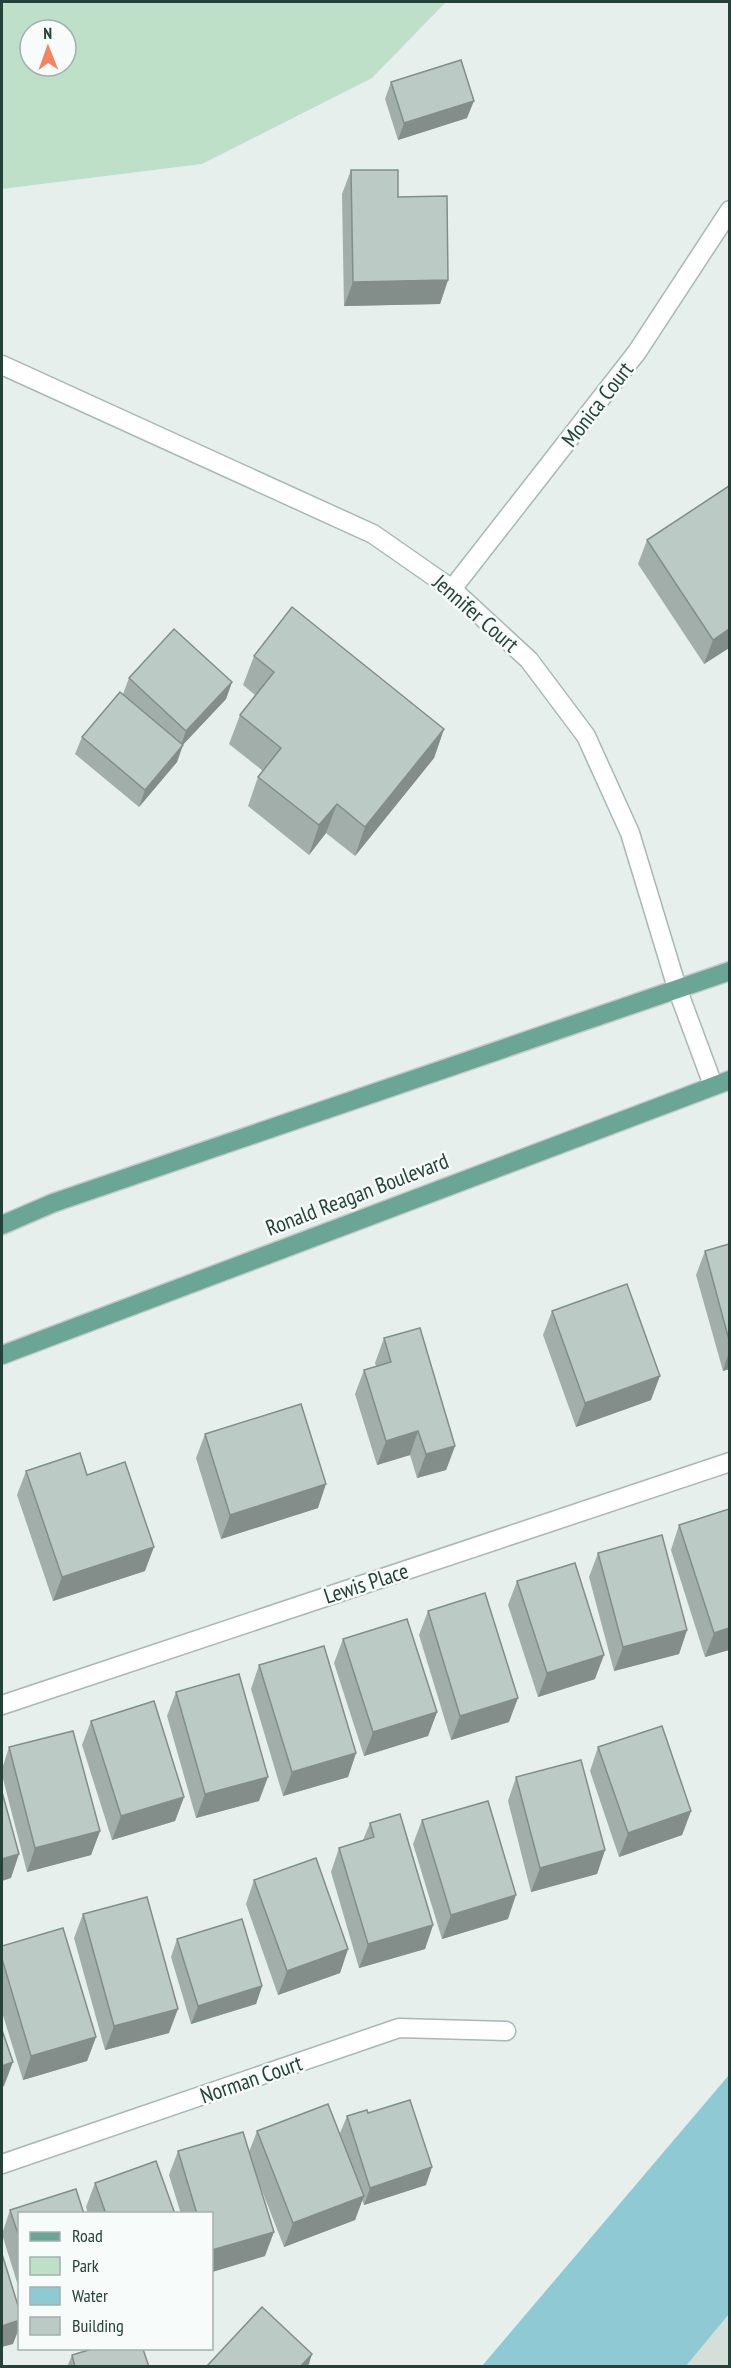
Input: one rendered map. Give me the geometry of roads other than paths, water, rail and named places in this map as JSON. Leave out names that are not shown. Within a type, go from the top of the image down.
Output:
[{"type":"main road","points":[[2,1225],[64,1199],[729,971]]},
{"type":"main road","name":"Ronald Reagan Boulevard","points":[[2,1354],[721,1082]]},
{"type":"street","name":"Monica Court","points":[[452,588],[637,352],[729,210]]},
{"type":"street","name":"Jennifer Court","points":[[2,365],[373,534],[452,588],[529,660],[586,736],[630,833],[677,988],[721,1082]]},
{"type":"street","name":"Lewis Place","points":[[2,1705],[729,1462]]},
{"type":"street","name":"Norman Court","points":[[2,2164],[399,2028],[506,2031]]},
{"type":"water","points":[[729,2075],[729,2314],[686,2366],[482,2366]]}]
